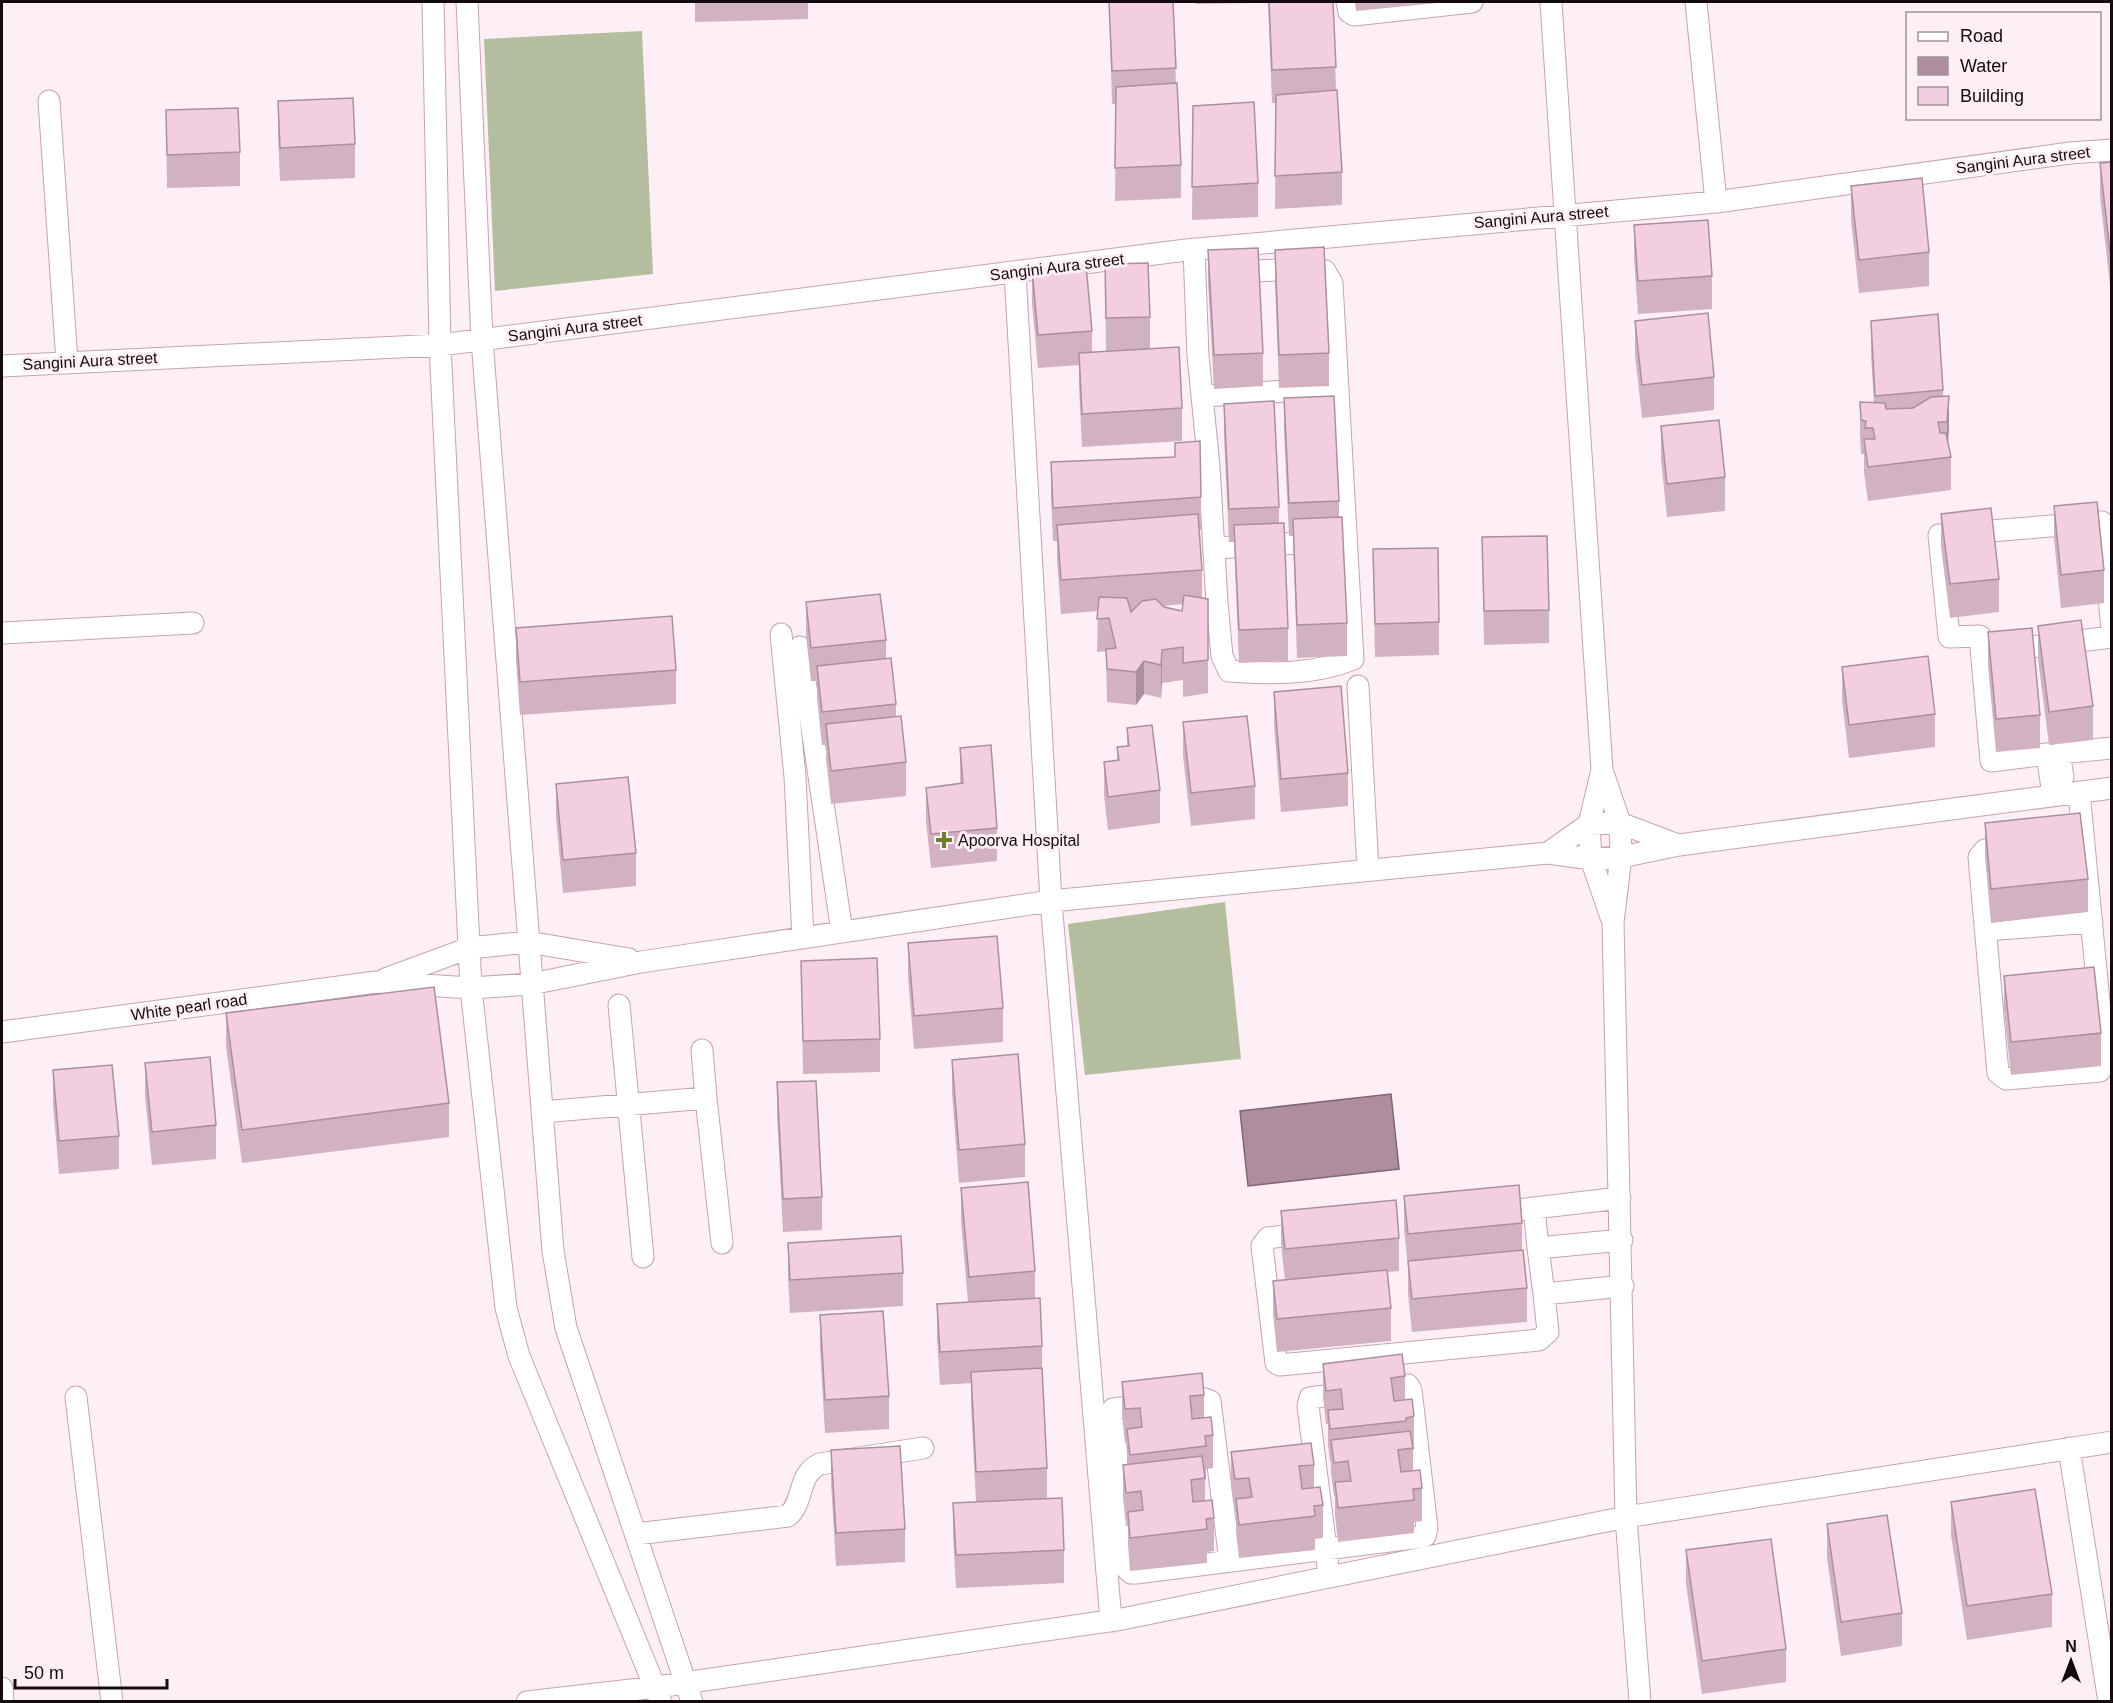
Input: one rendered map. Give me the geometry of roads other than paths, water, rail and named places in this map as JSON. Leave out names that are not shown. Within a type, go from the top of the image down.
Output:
[{"type":"street","points":[[433,2],[440,345],[471,988],[508,1317],[519,1356],[659,1694]]},
{"type":"street","points":[[467,2],[482,340],[531,984],[554,1251],[566,1328],[690,1692]]},
{"type":"street","points":[[1347,2],[1349,12],[1354,15],[1472,2]]},
{"type":"street","points":[[1551,2],[1602,770],[1620,823],[1621,857],[1613,922],[1622,1239],[1626,1517],[1640,1701]]},
{"type":"street","points":[[1696,2],[1716,202]]},
{"type":"street","points":[[49,101],[67,362]]},
{"type":"street","name":"Sangini Aura street","points":[[2,366],[440,345],[1194,249],[1716,202],[2070,153],[2112,150]]},
{"type":"street","points":[[1275,242],[1278,270]]},
{"type":"street","points":[[1194,249],[1198,356],[1222,656],[1229,671],[1263,674],[1331,668],[1353,659],[1332,283],[1324,271],[1278,270],[1196,275]]},
{"type":"street","points":[[1015,272],[1051,901],[1111,1621]]},
{"type":"street","points":[[1203,396],[1338,388]]},
{"type":"street","points":[[2037,844],[1990,848],[1982,852],[1979,857],[1998,1073],[2006,1079],[2100,1071],[2105,1064],[2084,840],[2066,793],[2047,754],[1991,761],[1980,636],[1949,637],[1939,535],[2102,522],[2112,629]]},
{"type":"street","points":[[1215,549],[1347,540]]},
{"type":"street","points":[[2,633],[194,623]]},
{"type":"street","points":[[780,634],[795,777],[803,938]]},
{"type":"street","points":[[1981,652],[2112,637]]},
{"type":"street","points":[[800,647],[842,932]]},
{"type":"street","points":[[1358,686],[1368,870]]},
{"type":"street","points":[[2056,771],[2059,753],[2112,748]]},
{"type":"street","points":[[1602,770],[1589,824],[1591,859],[1613,922]]},
{"type":"street","points":[[376,982],[471,988],[531,984],[641,962],[1051,901],[1548,853],[1591,859],[1621,857],[1679,845],[2112,788]]},
{"type":"street","points":[[1548,853],[1589,824],[1620,823],[1679,845]]},
{"type":"street","points":[[2060,842],[2084,840]]},
{"type":"street","points":[[1986,930],[2092,922]]},
{"type":"street","points":[[376,982],[469,948],[528,942],[641,962]]},
{"type":"street","name":"White pearl road","points":[[2,1032],[376,982]]},
{"type":"street","points":[[2075,996],[2099,994]]},
{"type":"street","points":[[1992,1004],[2016,1002]]},
{"type":"street","points":[[619,1005],[643,1257]]},
{"type":"street","points":[[702,1050],[722,1242]]},
{"type":"street","points":[[542,1112],[706,1098]]},
{"type":"street","points":[[1474,1215],[1620,1198]]},
{"type":"street","points":[[1332,1230],[1268,1238],[1262,1246],[1276,1363],[1280,1365],[1539,1340],[1548,1332],[1534,1208]]},
{"type":"street","points":[[1538,1248],[1622,1239]]},
{"type":"street","points":[[1544,1294],[1623,1286]]},
{"type":"street","points":[[1230,1561],[1210,1401],[1201,1398],[1112,1410],[1125,1567],[1131,1574],[1326,1549],[1425,1536],[1427,1527],[1411,1390],[1404,1384],[1310,1398],[1308,1406],[1317,1473],[1326,1549],[1329,1577]]},
{"type":"street","points":[[76,1397],[112,1701]]},
{"type":"street","points":[[527,1701],[690,1692],[1111,1621],[1626,1517],[2112,1442]]},
{"type":"street","points":[[636,1534],[788,1516],[796,1509],[804,1478],[811,1468],[820,1464],[923,1448]]},
{"type":"street","points":[[2069,1448],[2109,1701]]},
{"type":"street","points":[[1396,1463],[1419,1460]]},
{"type":"street","points":[[1293,1476],[1340,1470]]},
{"type":"street","points":[[1199,1487],[1245,1482]]},
{"type":"street","points":[[1119,1496],[1142,1493]]},
{"type":"street","points":[[2,1688],[3,1701]]},
{"type":"water","points":[[1391,1094],[1399,1169],[1248,1186],[1240,1111]]},
{"type":"place","name":"Apoorva Hospital","points":[[944,840]]}]
